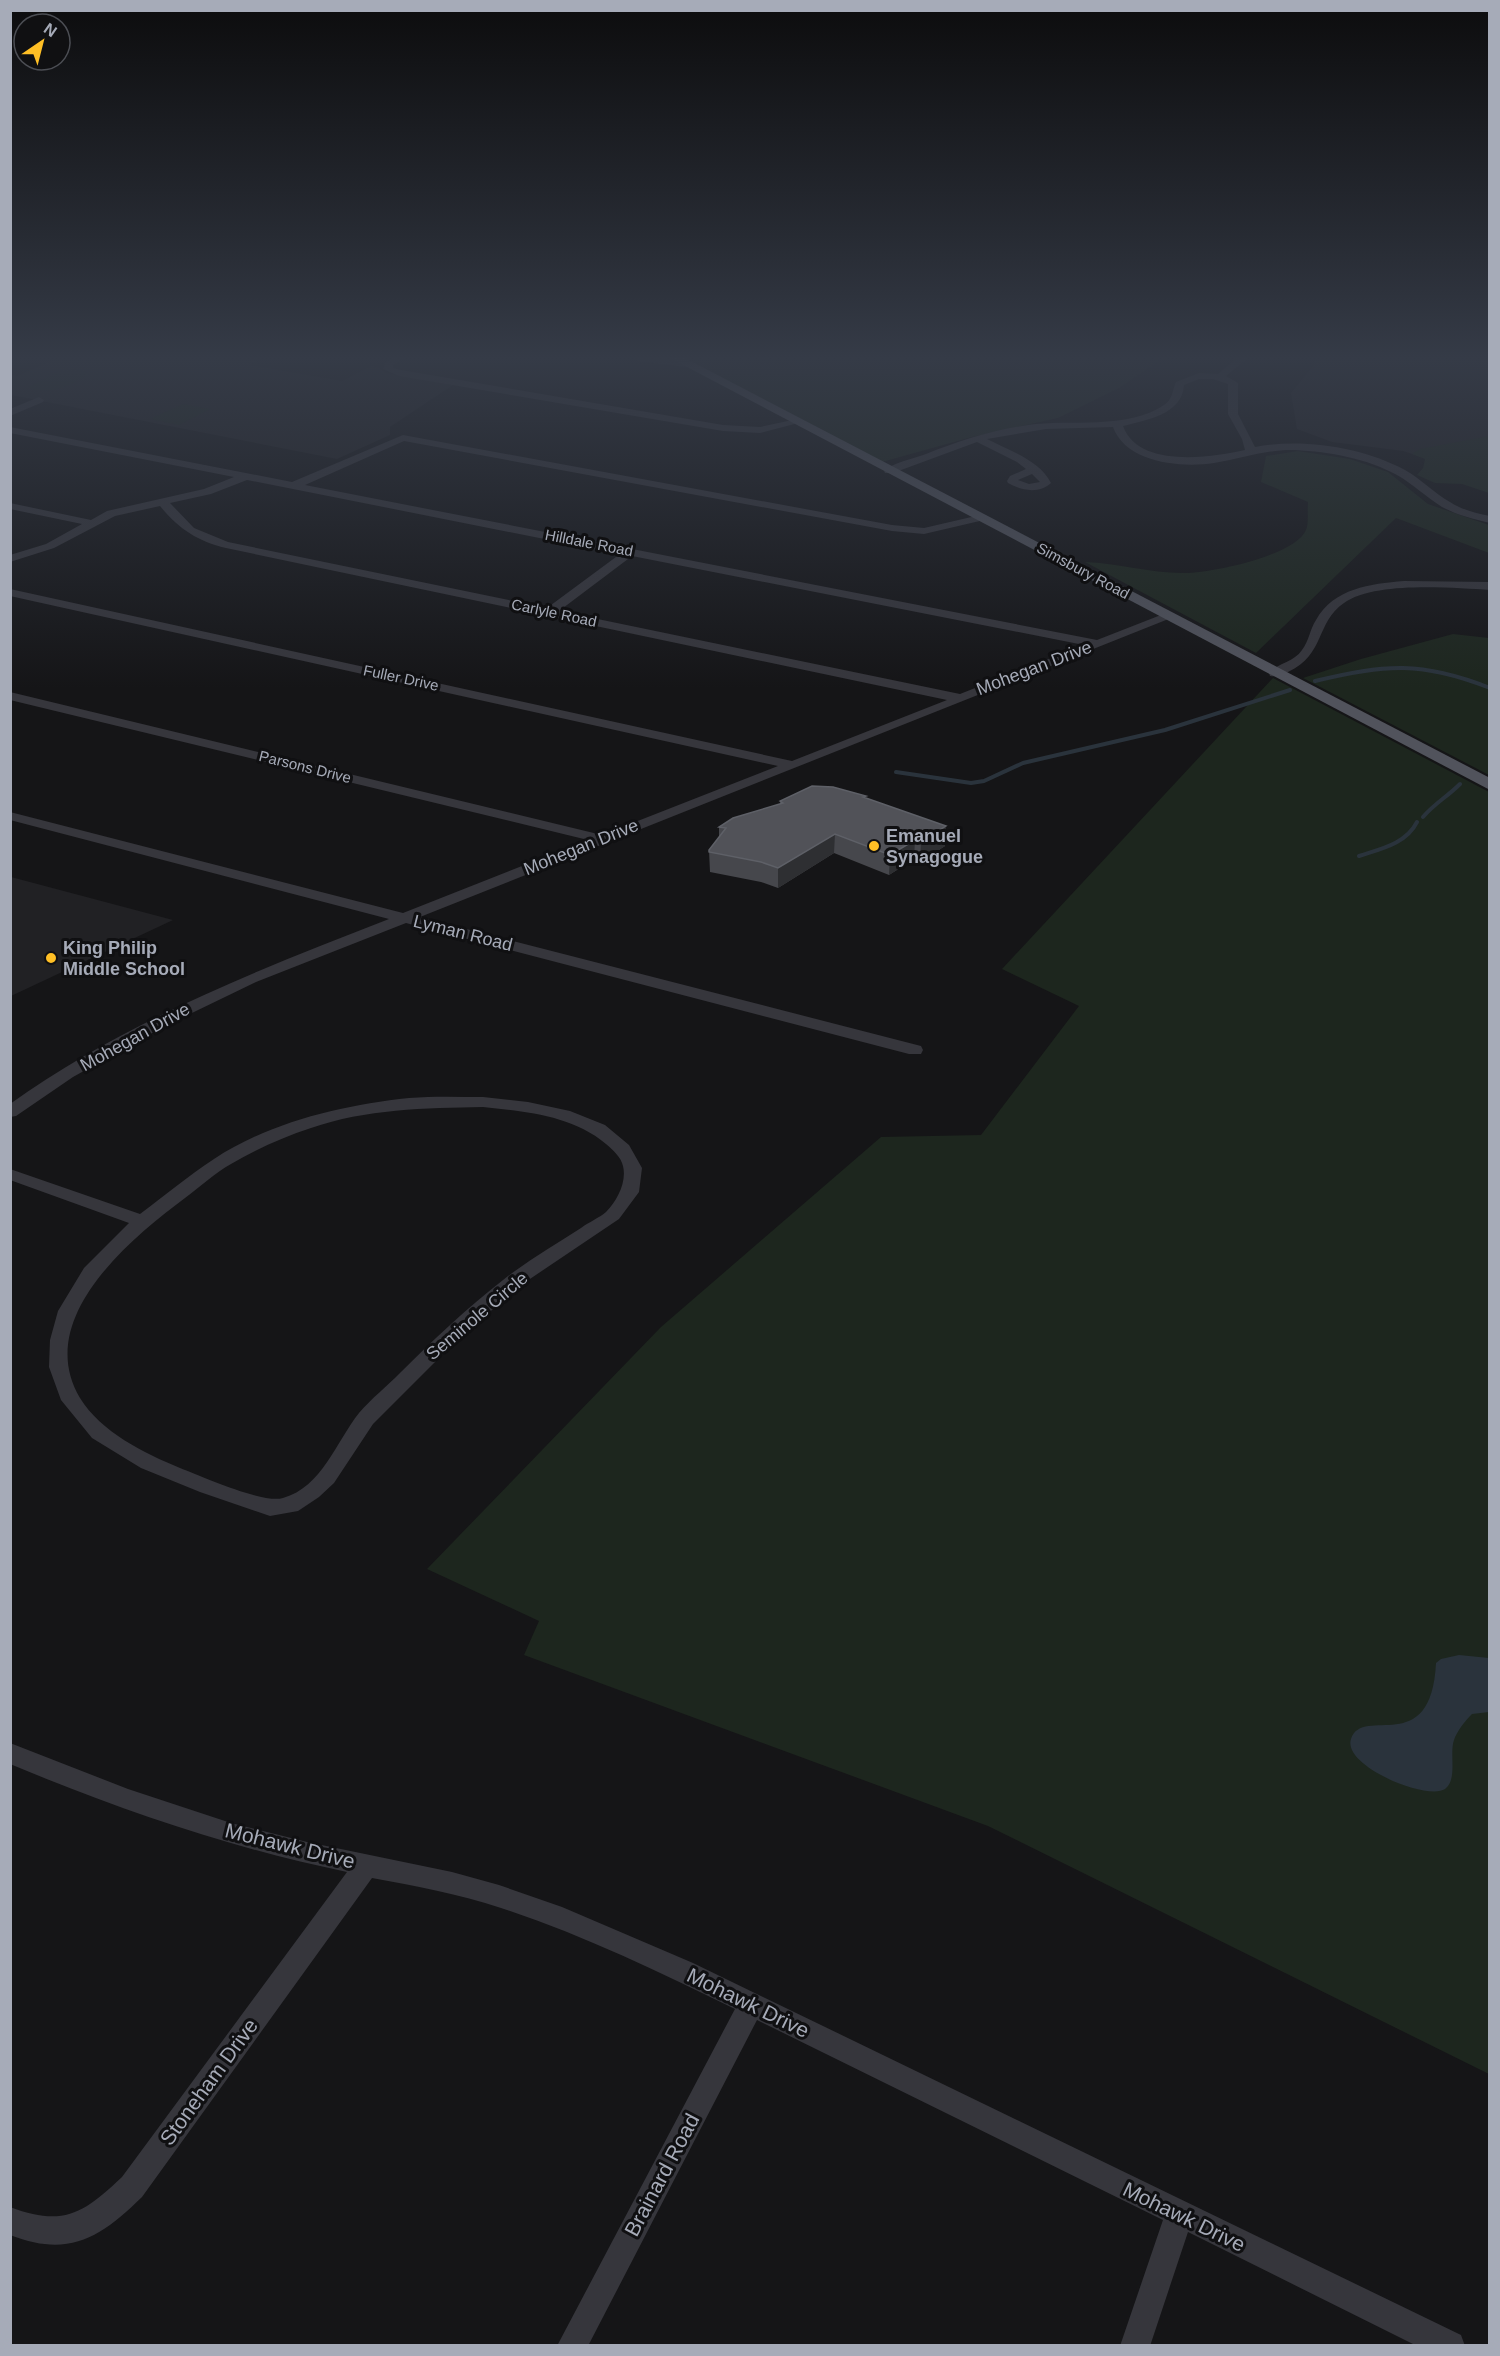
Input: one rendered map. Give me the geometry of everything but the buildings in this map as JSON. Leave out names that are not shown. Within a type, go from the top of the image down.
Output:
[{"type":"main road","name":"Simsbury Road","points":[[885,469],[1490,785]]},
{"type":"street","name":"Hilldale Road","points":[[204,468],[1096,644]]},
{"type":"street","points":[[293,486],[334,468]]},
{"type":"street","points":[[567,468],[909,530],[929,530],[980,518]]},
{"type":"street","points":[[885,469],[890,468]]},
{"type":"street","points":[[1030,468],[1033,471]]},
{"type":"street","points":[[1392,468],[1413,479],[1446,505],[1490,520]]},
{"type":"street","points":[[10,559],[50,546],[111,513],[207,492],[245,476]]},
{"type":"street","name":"Carlyle Road","points":[[163,502],[185,529],[214,542],[958,698]]},
{"type":"street","points":[[10,506],[91,523]]},
{"type":"street","points":[[550,612],[631,551]]},
{"type":"street","points":[[1275,674],[1293,666],[1306,656],[1327,612],[1340,600],[1350,595],[1375,588],[1404,585],[1490,586]]},
{"type":"street","name":"Fuller Drive","points":[[10,592],[791,765]]},
{"type":"street","name":"Mohegan Drive","points":[[10,1112],[94,1058],[178,1012],[250,979],[1170,616]]},
{"type":"street","name":"Parsons Drive","points":[[10,696],[600,839]]},
{"type":"street","name":"Lyman Road","points":[[10,816],[915,1050]]},
{"type":"street","name":"Seminole Circle","points":[[483,1102],[528,1107],[570,1116],[599,1129],[623,1149],[633,1168],[630,1192],[614,1215],[511,1283],[441,1344],[366,1419],[327,1478],[311,1492],[290,1505],[270,1508],[207,1487],[148,1463],[99,1433],[71,1400],[59,1367],[60,1340],[68,1311],[91,1272],[142,1221],[220,1162],[260,1141],[308,1123],[359,1111],[411,1103],[483,1102]]},
{"type":"street","points":[[10,1174],[142,1221]]},
{"type":"street","name":"Mohawk Drive","points":[[10,1753],[92,1787],[209,1826],[307,1853],[474,1889],[560,1918],[684,1971],[1450,2346]]},
{"type":"street","name":"Stoneham Drive","points":[[10,2221],[45,2233],[63,2232],[83,2227],[100,2216],[132,2187],[367,1865]]},
{"type":"street","name":"Brainard Road","points":[[573,2346],[752,2005]]},
{"type":"street","points":[[1136,2346],[1179,2215]]},
{"type":"shaded area","points":[[1264,468],[1376,468],[1388,472],[1428,504],[1489,525],[1489,553],[1396,518],[1256,653],[1085,562],[1194,573],[1250,562],[1286,548],[1299,539],[1306,530],[1308,502],[1261,482]]},
{"type":"shaded area","points":[[1423,468],[1489,468],[1489,493],[1462,484],[1435,483],[1417,475]]},
{"type":"shaded area","points":[[1455,468],[1489,468],[1489,479]]},
{"type":"shaded area","points":[[1453,634],[1489,638],[1489,775],[1303,678],[1361,659]]},
{"type":"shaded area","points":[[1273,678],[1489,792],[1489,2074],[988,1826],[524,1655],[539,1621],[427,1569],[661,1327],[881,1137],[981,1135],[1079,1006],[1002,969]]},
{"type":"shaded area","name":"King Philip Middle School","points":[[11,877],[173,920],[11,996]]},
{"type":"shaded area","points":[[1459,1655],[1489,1658],[1489,1712],[1472,1714],[1457,1733],[1453,1746],[1449,1785],[1445,1789],[1435,1791],[1405,1786],[1372,1770],[1359,1760],[1352,1749],[1351,1739],[1358,1730],[1369,1726],[1396,1724],[1410,1720],[1422,1711],[1431,1693],[1436,1663],[1441,1659]]},
{"type":"waterway","points":[[1315,681],[1362,671],[1403,668],[1444,673],[1490,688]]},
{"type":"waterway","points":[[896,772],[971,783],[984,781],[1023,763],[1165,730],[1290,690]]},
{"type":"waterway","points":[[1423,817],[1460,784]]},
{"type":"waterway","points":[[1359,856],[1399,841],[1417,822]]},
{"type":"place","name":"Emanuel Synagogue","points":[[874,846]]},
{"type":"place","name":"King Philip Middle School","points":[[51,958]]}]
